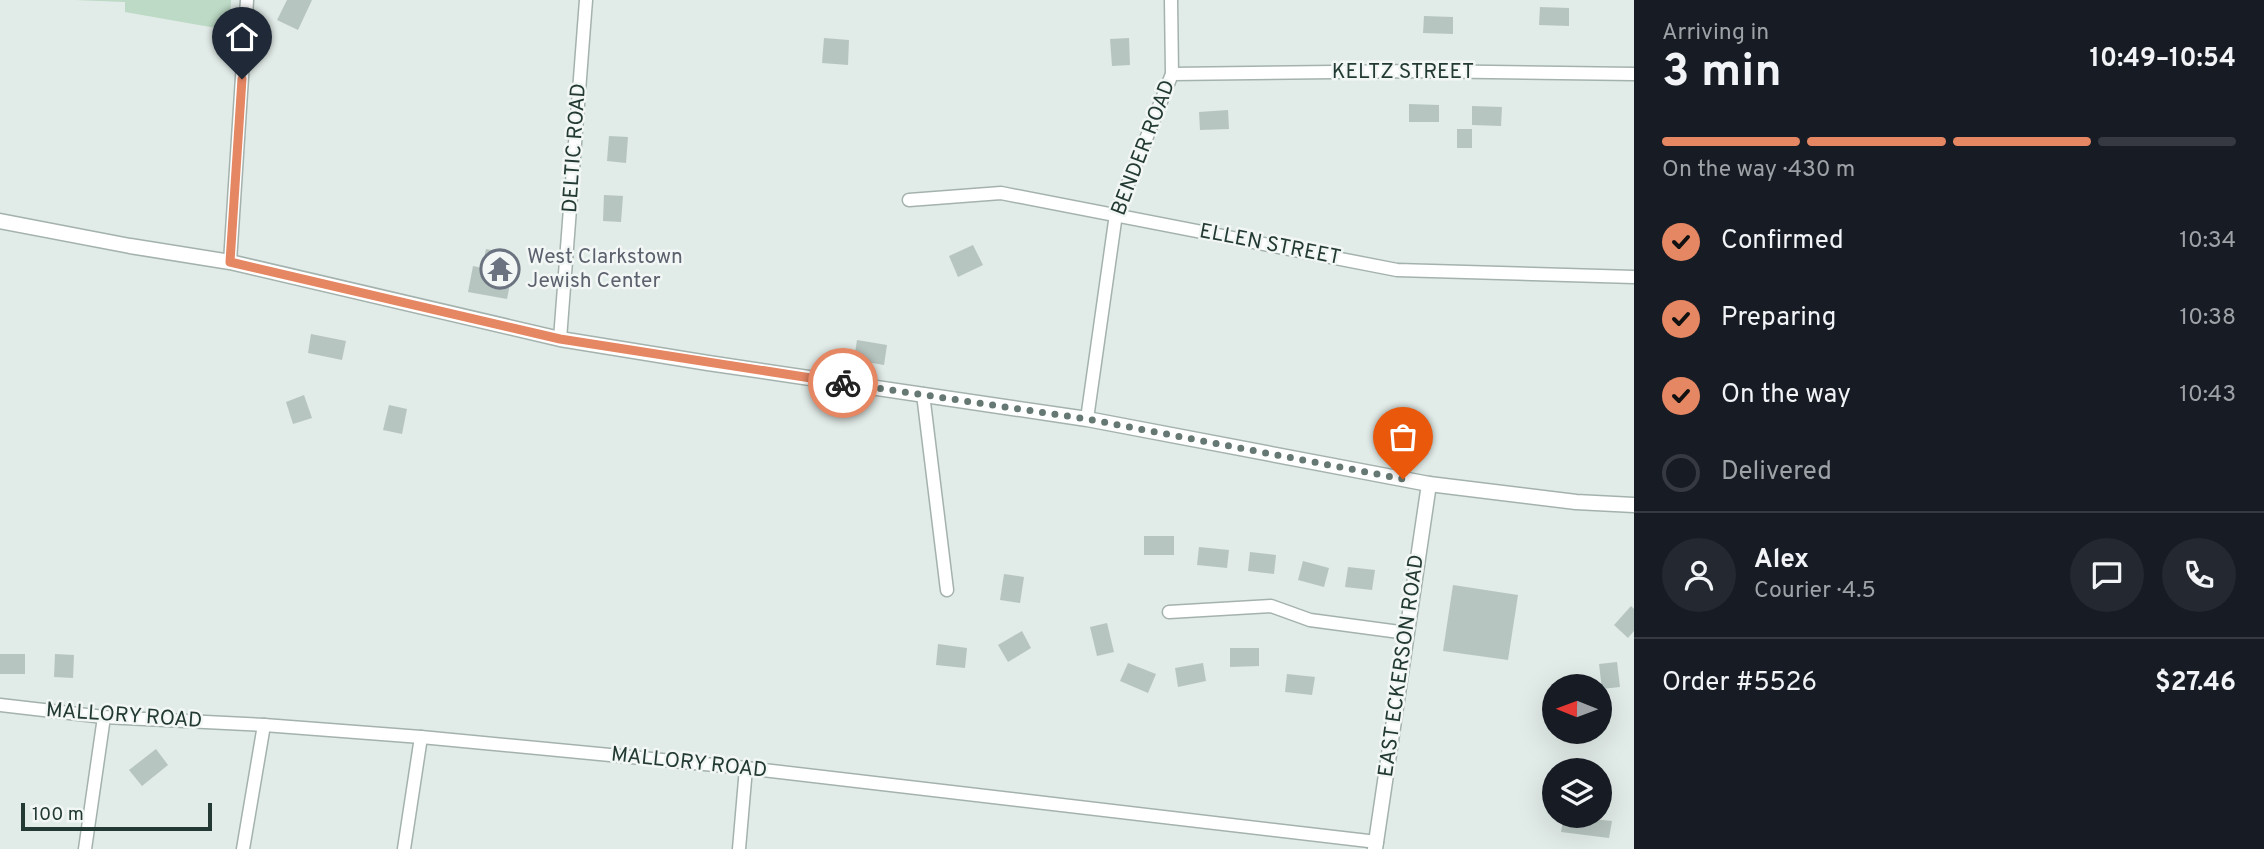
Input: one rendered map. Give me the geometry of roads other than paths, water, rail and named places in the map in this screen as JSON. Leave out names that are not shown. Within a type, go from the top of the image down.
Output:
[{"type":"street","points":[[230,262],[247,0]]},
{"type":"street","name":"DELTIC ROAD","points":[[560,339],[586,0]]},
{"type":"street","name":"BENDER ROAD","points":[[1087,419],[1116,214],[1172,74],[1171,0]]},
{"type":"street","name":"KELTZ STREET","points":[[1172,74],[1420,71],[1634,74]]},
{"type":"street","name":"ELLEN STREET","points":[[909,200],[1001,193],[1397,270],[1634,277]]},
{"type":"street","points":[[0,221],[230,262],[560,339],[1087,419],[1429,484],[1576,502],[1634,505]]},
{"type":"street","points":[[923,394],[947,590]]},
{"type":"street","name":"EAST ECKERSON ROAD","points":[[1376,845],[1429,484]]},
{"type":"street","points":[[1169,612],[1271,606],[1310,620],[1407,633]]},
{"type":"street","name":"MALLORY ROAD","points":[[0,705],[104,717],[421,737],[746,768],[1376,845]]},
{"type":"street","points":[[85,849],[104,717]]},
{"type":"street","points":[[243,849],[264,725]]},
{"type":"street","points":[[404,849],[421,737]]},
{"type":"street","points":[[739,849],[746,768]]},
{"type":"place","name":"West Clarkstown Jewish Center","points":[[500,269]]}]
